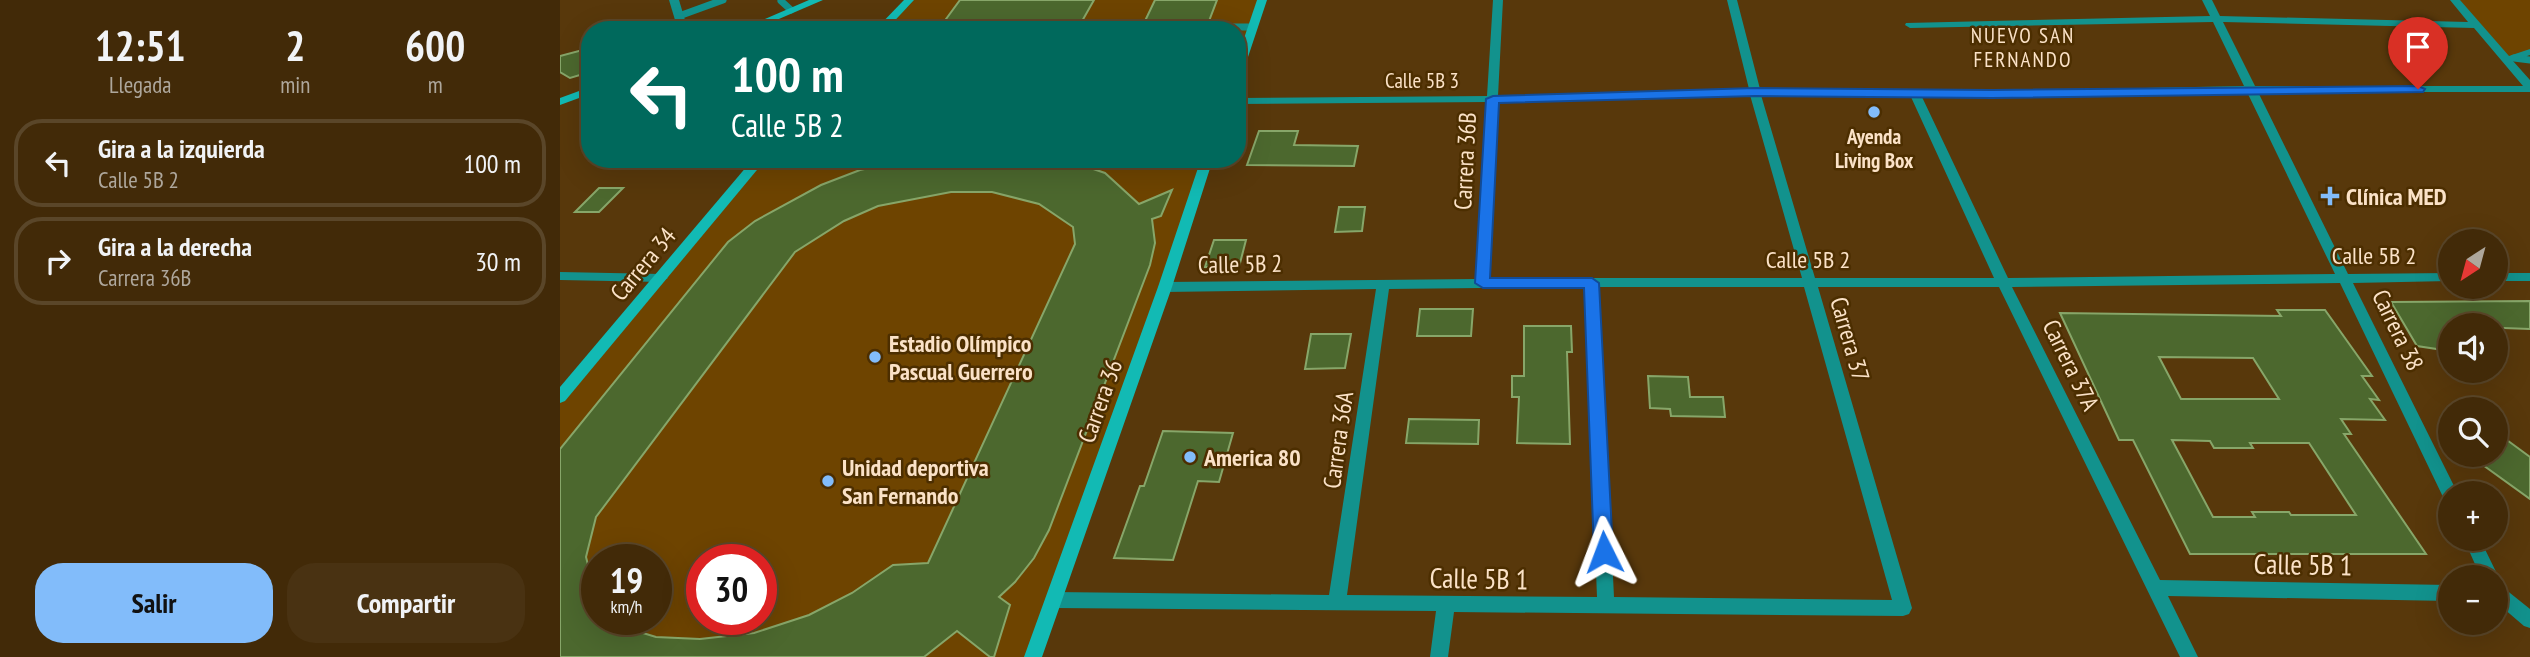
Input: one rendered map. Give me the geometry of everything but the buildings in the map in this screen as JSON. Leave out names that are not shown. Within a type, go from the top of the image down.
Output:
[{"type":"street","points":[[674,0],[680,21]]},
{"type":"street","points":[[765,21],[818,0]]},
{"type":"street","points":[[889,21],[909,0]]},
{"type":"street","points":[[1246,48],[1262,0]]},
{"type":"street","name":"Carrera 36B","points":[[1483,283],[1498,0]]},
{"type":"street","name":"Carrera 37","points":[[1732,0],[1755,92],[1903,608]]},
{"type":"street","name":"Carrera 38","points":[[2207,0],[2444,481]]},
{"type":"street","points":[[2455,0],[2475,25],[2510,59],[2530,88]]},
{"type":"street","points":[[1910,25],[2216,19],[2475,25]]},
{"type":"street","points":[[2510,59],[2530,52]]},
{"type":"street","name":"Calle 5B 3","points":[[1246,101],[1493,99],[1755,92],[1992,94],[2251,89],[2530,88]]},
{"type":"street","name":"Carrera 37A","points":[[1914,92],[2003,282],[2189,657]]},
{"type":"street","points":[[560,102],[581,94]]},
{"type":"street","name":"Carrera 34","points":[[560,397],[753,168]]},
{"type":"street","name":"Carrera 36","points":[[1033,657],[1205,168]]},
{"type":"street","points":[[560,276],[661,278]]},
{"type":"street","name":"Calle 5B 2","points":[[1165,288],[1483,283],[2003,282],[2438,277]]},
{"type":"street","points":[[2508,277],[2530,277]]},
{"type":"street","points":[[1592,283],[1606,606]]},
{"type":"street","name":"Carrera 36A","points":[[1337,603],[1383,284]]},
{"type":"street","name":"Calle 5B 1","points":[[2155,588],[2438,593]]},
{"type":"street","name":"Calle 5B 1","points":[[1054,600],[1903,608]]},
{"type":"street","points":[[2508,600],[2530,620]]},
{"type":"street","points":[[1439,657],[1446,604]]},
{"type":"lane","points":[[679,16],[723,0]]},
{"type":"lane","points":[[782,0],[791,10]]},
{"type":"lane","points":[[1246,27],[1253,27]]},
{"type":"lane","points":[[2510,59],[2530,61]]},
{"type":"shaded area","points":[[909,0],[1262,0],[1246,48],[1246,21],[889,21]]},
{"type":"shaded area","points":[[2455,0],[2530,0],[2530,52],[2506,60]]},
{"type":"shaded area","name":"Unidad deportiva San Fernando","points":[[752,168],[1204,168],[1033,657],[560,657],[560,397]]},
{"type":"place","name":"Ayenda Living Box","points":[[1874,112]]},
{"type":"place","name":"Clínica MED","points":[[2330,196]]},
{"type":"place","name":"Estadio Olímpico Pascual Guerrero","points":[[875,357]]},
{"type":"place","name":"America 80","points":[[1190,457]]},
{"type":"place","name":"Unidad deportiva San Fernando","points":[[828,481]]},
{"type":"district","name":"NUEVO SAN FERNANDO","points":[[2023,47]]},
{"type":"route","points":[[1604,552],[1592,283],[1483,283],[1493,99],[1755,92],[1992,94],[2418,89]]}]
